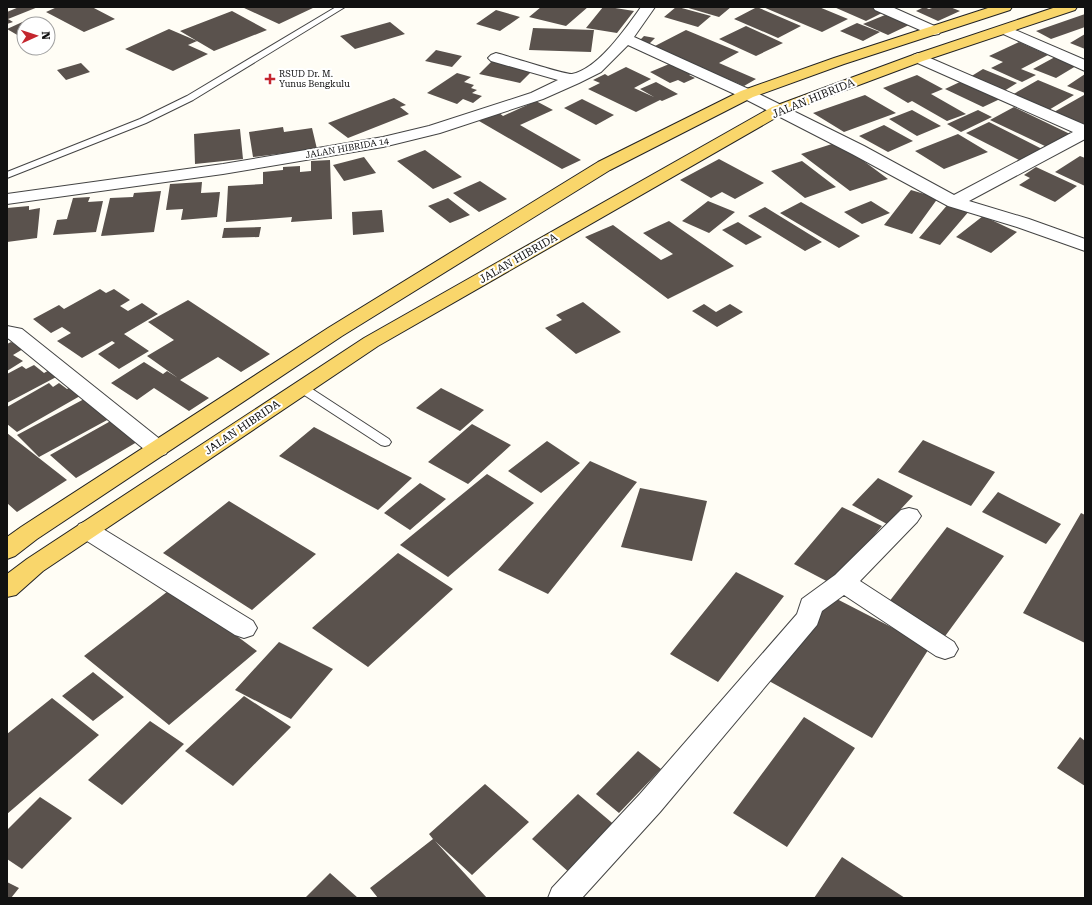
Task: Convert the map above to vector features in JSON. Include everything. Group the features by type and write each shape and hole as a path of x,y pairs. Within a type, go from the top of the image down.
{"main road":[{"path":"7,550 29,533 158,450 335,332 604,166 747,94 839,61 1005,7"},
{"name":"JALAN HIBRIDA","path":"7,588 35,565 371,342 778,110 918,58 1006,30 1070,7"}],"street":[{"name":"JALAN HIBRIDA 14","path":"7,199 223,169 383,142 441,127 536,96 596,69 626,39 648,7"},
{"path":"880,7 934,31"},
{"path":"1006,30 1085,66"},
{"path":"626,39 747,94 858,150 954,202 1023,223 1085,246"},
{"path":"496,58 574,80"},
{"path":"918,58 1085,131"},
{"path":"954,202 1085,131"},
{"path":"7,332 15,333 158,450"},
{"path":"563,898 650,803 808,618 811,606 844,582 909,516"},
{"path":"87,530 244,628"},
{"path":"844,582 945,649"}],"lane":[{"path":"7,175 143,121 190,98 341,7"},
{"path":"302,388 385,442"}],"building":[{"path":"19,7 38,7 8,19 13,22 7,24 7,12"},
{"path":"57,7 92,7 115,19 84,32 46,12"},
{"path":"242,7 315,7 279,24"},
{"path":"541,7 588,7 566,26 529,17"},
{"path":"603,7 634,11 617,33 586,28"},
{"path":"676,7 711,16 698,27 664,17"},
{"path":"685,7 731,7 719,17"},
{"path":"757,7 801,26 778,38 734,19"},
{"path":"763,7 819,7 848,19 822,32"},
{"path":"834,7 876,7 886,11 866,21"},
{"path":"924,7 929,9 935,7 950,7 960,11 938,21 916,11"},
{"path":"496,10 520,17 500,31 476,24"},
{"path":"232,11 267,30 214,51 180,31"},
{"path":"1085,14 1085,27 1051,39 1036,31"},
{"path":"885,15 909,25 888,35 863,24"},
{"path":"390,22 405,34 355,49 340,36"},
{"path":"857,23 880,32 863,41 840,31"},
{"path":"16,25 16,34 7,29"},
{"path":"746,26 783,43 756,56 719,39"},
{"path":"533,28 594,30 591,52 529,50"},
{"path":"169,29 197,41 188,45 208,54 173,71 125,49"},
{"path":"686,30 739,52 719,63 756,79 744,86 653,47"},
{"path":"1085,34 1085,49 1070,43"},
{"path":"644,36 655,38 649,44 638,42"},
{"path":"1019,42 1048,55 1021,69 1036,75 1022,82 991,68 1003,62 989,56"},
{"path":"436,50 462,56 452,67 425,61"},
{"path":"1055,57 1076,66 1056,78 1033,69"},
{"path":"492,61 533,70 520,83 479,74"},
{"path":"674,62 695,73 689,75 695,78 684,83 678,80 670,83 650,72"},
{"path":"81,63 90,72 66,80 57,70"},
{"path":"626,67 651,79 634,88 654,97 640,89 656,82 678,94 662,101 660,100 636,112 588,89 600,83 593,80 605,74 608,76"},
{"path":"983,69 1017,83 1004,91 970,77"},
{"path":"457,73 471,77 464,82 474,85 471,88 477,90 472,93 482,96 473,103 463,99 457,104 427,93"},
{"path":"1085,74 1085,93 1067,86"},
{"path":"917,75 943,89 931,94 966,114 947,121 912,101 908,103 883,88"},
{"path":"1038,80 1074,95 1047,111 1010,96"},
{"path":"962,81 1000,99 983,107 945,89"},
{"path":"865,95 896,113 844,132 813,113"},
{"path":"1084,95 1085,126 1054,112"},
{"path":"394,98 406,105 400,107 409,114 348,138 328,123"},
{"path":"582,99 614,115 596,125 564,108"},
{"path":"536,101 553,110 520,125 581,160 562,169 479,121 498,112 503,116"},
{"path":"1014,107 1070,134 1047,147 990,120"},
{"path":"912,110 941,126 917,136 889,119"},
{"path":"978,110 992,117 961,132 947,124"},
{"path":"989,122 1046,151 1023,162 966,133"},
{"path":"884,125 913,141 888,152 859,136"},
{"path":"283,127 284,132 312,128 317,149 253,157 249,132"},
{"path":"240,129 243,159 195,164 194,134"},
{"path":"958,134 988,152 944,169 915,151"},
{"path":"838,142 888,179 850,191 801,154"},
{"path":"425,150 462,177 433,189 397,161"},
{"path":"1080,156 1085,158 1085,186 1055,172"},
{"path":"364,157 376,173 344,181 333,165"},
{"path":"719,159 764,183 735,199 722,192 711,198 680,180"},
{"path":"330,160 332,219 291,222 292,217 226,222 228,186 263,184 263,172 283,170 283,167 300,166 300,172 311,171 311,161"},
{"path":"802,161 836,187 805,198 771,171"},
{"path":"1036,167 1077,186 1055,202 1019,185 1030,178 1024,175"},
{"path":"480,181 507,199 479,212 453,193"},
{"path":"202,182 201,193 220,192 217,217 181,220 183,209 166,210 170,184"},
{"path":"911,190 938,198 912,234 884,225"},
{"path":"161,191 154,232 101,236 110,198 133,197 134,193"},
{"path":"90,197 88,202 103,201 96,232 53,235 57,220 67,219 73,198"},
{"path":"448,198 470,215 450,223 428,206"},
{"path":"708,201 735,212 709,233 682,221"},
{"path":"871,201 890,213 862,224 844,212"},
{"path":"801,202 860,236 839,248 780,213"},
{"path":"949,203 970,210 940,245 919,238"},
{"path":"29,206 29,210 40,208 37,238 7,242 7,208"},
{"path":"765,207 822,242 805,251 748,216"},
{"path":"382,210 384,232 353,235 352,212"},
{"path":"983,216 1017,232 991,253 956,237"},
{"path":"669,221 734,266 668,299 585,237 613,225 661,260 673,254 643,233"},
{"path":"738,222 762,237 746,245 722,230"},
{"path":"261,227 259,237 222,238 224,228"},
{"path":"100,289 106,293 114,289 130,300 120,306 128,311 142,303 158,314 124,334 149,351 119,369 98,354 115,343 112,341 82,358 57,341 71,333 62,327 51,333 33,319 59,305 64,309"},
{"path":"188,300 270,354 241,372 218,357 180,380 209,398 189,411 154,388 137,400 111,383 144,362 163,374 167,371 178,378 147,356 174,340 148,322"},
{"path":"583,302 621,332 576,354 545,328 562,320 556,315"},
{"path":"704,304 716,312 730,304 743,312 717,327 692,311"},
{"path":"11,342 23,349 13,355 23,361 7,371 7,344"},
{"path":"34,365 44,373 53,368 60,375 7,403 7,374 22,366 26,369"},
{"path":"49,383 53,387 59,383 67,389 76,384 87,392 17,432 7,424 7,407"},
{"path":"441,388 484,410 460,431 416,408"},
{"path":"86,398 109,419 39,457 17,435"},
{"path":"116,418 142,439 76,478 50,455"},
{"path":"472,424 511,445 468,484 428,462"},
{"path":"314,427 412,478 378,510 279,456"},
{"path":"7,433 67,480 17,512 7,503"},
{"path":"923,440 995,472 971,506 898,472"},
{"path":"547,441 580,463 541,493 508,471"},
{"path":"590,461 637,482 548,594 498,570"},
{"path":"487,474 534,503 448,577 400,545"},
{"path":"878,478 913,496 887,524 852,505"},
{"path":"420,483 446,499 410,530 384,513"},
{"path":"640,488 707,501 692,561 621,547"},
{"path":"998,492 1061,524 1046,544 982,512"},
{"path":"229,501 316,554 252,610 163,553"},
{"path":"842,507 882,526 834,585 794,564"},
{"path":"1081,513 1085,515 1085,643 1023,613"},
{"path":"947,527 1004,556 943,639 885,607"},
{"path":"398,553 453,589 368,667 312,628"},
{"path":"736,572 784,596 718,682 670,654"},
{"path":"172,588 257,651 169,725 84,656"},
{"path":"831,596 930,647 872,738 769,681"},
{"path":"279,642 333,669 291,719 235,690"},
{"path":"93,672 124,697 93,721 62,696"},
{"path":"244,696 291,727 233,786 185,751"},
{"path":"52,698 99,735 7,814 7,734"},
{"path":"804,717 855,748 787,847 733,813"},
{"path":"150,721 184,744 122,805 88,780"},
{"path":"1080,737 1085,741 1085,786 1057,768"},
{"path":"638,751 661,769 619,813 596,794"},
{"path":"485,784 529,822 472,875 435,841 487,898 378,898 370,888 433,839 429,834"},
{"path":"578,794 617,827 571,874 532,839"},
{"path":"40,797 72,818 22,869 7,859 7,830"},
{"path":"842,857 905,898 814,898"},
{"path":"330,873 358,898 305,898"},
{"path":"7,882 19,888 11,898 7,898"}],"place":[{"name":"RSUD Dr. M. Yunus Bengkulu","path":"270,79"}]}
